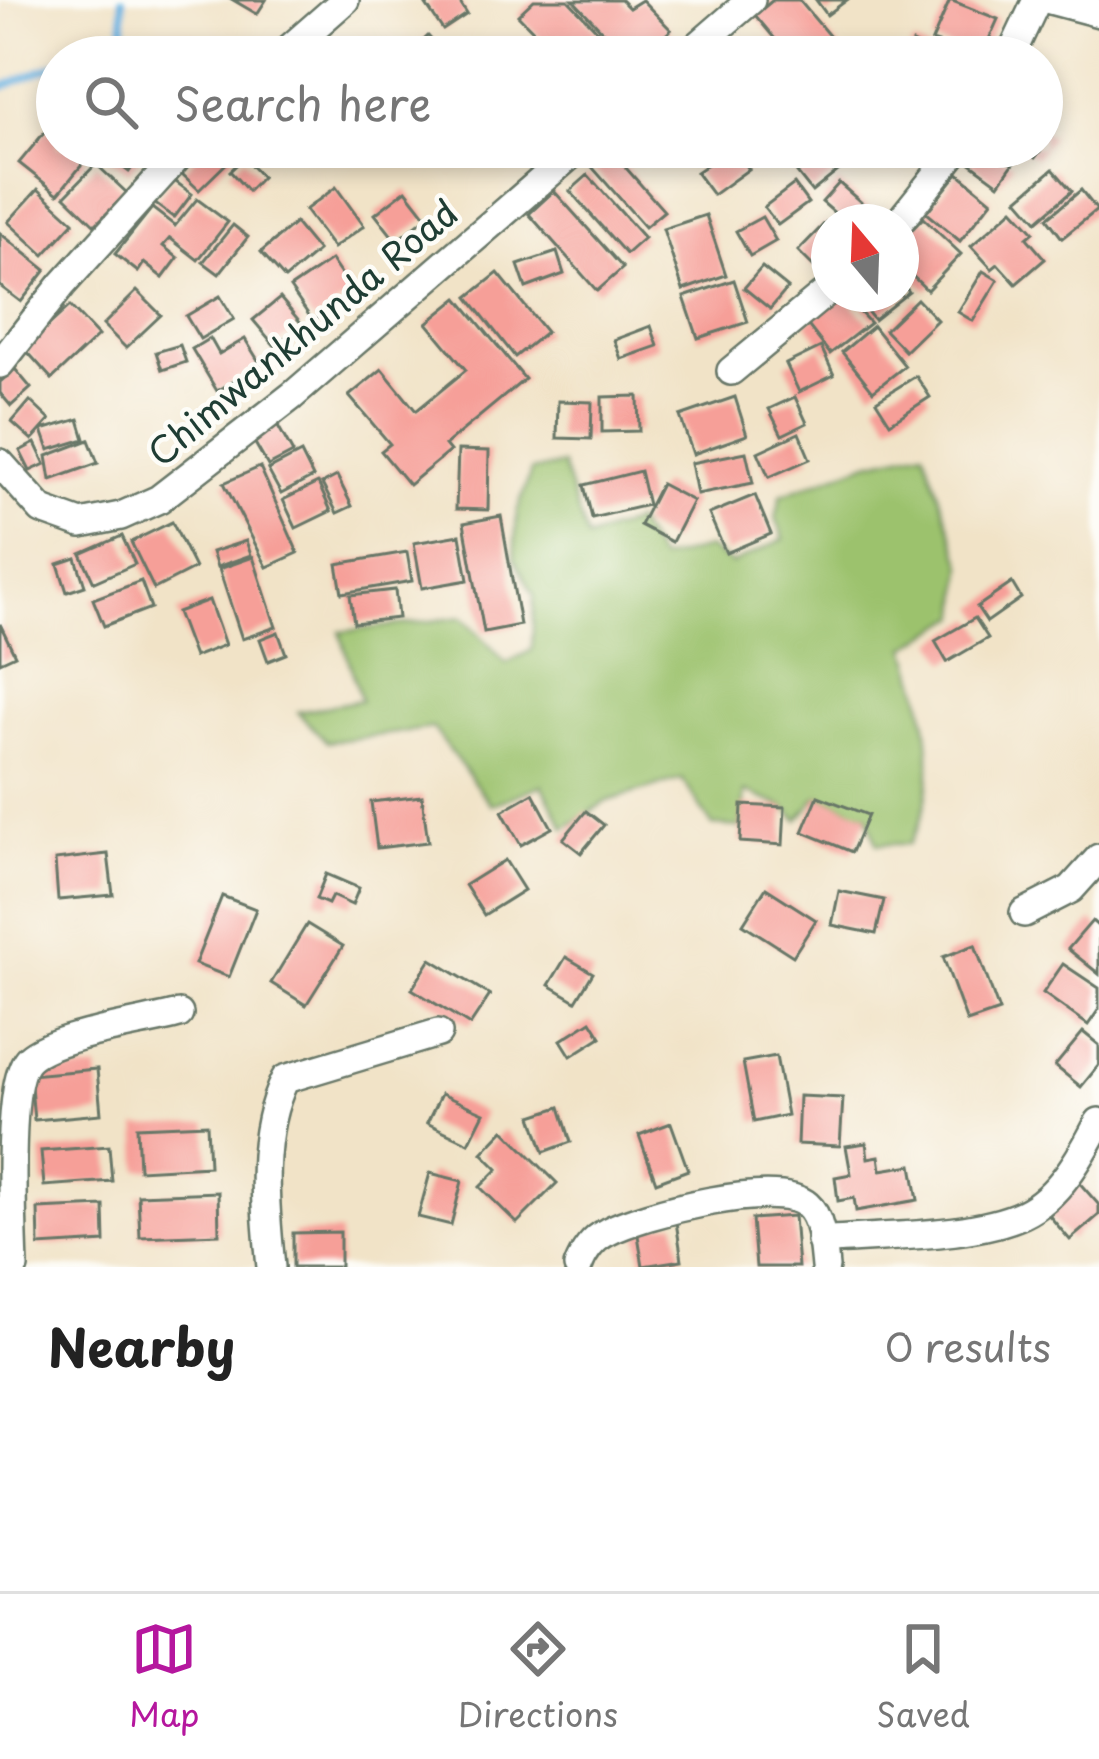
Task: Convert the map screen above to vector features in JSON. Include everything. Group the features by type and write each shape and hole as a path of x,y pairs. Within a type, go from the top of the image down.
{"street":[{"path":"304,36 345,0"},
{"path":"709,36 751,0"},
{"path":"1020,36 1037,0"},
{"path":"1050,0 1099,13"},
{"path":"0,364 62,285 168,168"},
{"name":"Chimwankhunda Road","path":"0,463 42,510 81,524 121,517 159,499 292,396 556,168"},
{"path":"913,204 942,168"},
{"path":"731,371 811,305"},
{"path":"1024,913 1071,889 1099,858"},
{"path":"14,1267 10,1178 19,1078 26,1060 47,1047 179,1014"},
{"path":"271,1267 266,1150 273,1104 285,1079 437,1033"},
{"path":"578,1267 583,1253 603,1234 645,1216 716,1201 789,1196 806,1203 815,1216 823,1254 993,1224 1027,1212 1060,1184 1099,1122"}],"green space":[{"path":"924,450 963,565 959,616 907,647 929,747 926,798 909,844 877,844 867,815 818,796 798,820 785,807 745,791 741,827 712,825 682,779 607,801 565,828 542,785 491,805 433,728 327,742 298,712 361,700 340,632 463,617 506,663 532,650 534,595 514,559 517,512 531,471 562,465 587,539 635,522 659,560 708,548 732,564 784,539 776,518 781,495 869,462"}],"building":[{"path":"233,0 266,0 257,14"},
{"path":"433,0 458,0 467,14 443,30 426,5"},
{"path":"534,0 568,0 602,36 538,36 518,15"},
{"path":"573,0 621,0 629,8 642,0 671,30 664,36 607,36"},
{"path":"773,0 799,0 829,36 772,36 755,15"},
{"path":"816,0 847,0 827,15"},
{"path":"950,0 998,19 990,36 934,36"},
{"path":"36,142 36,168 79,168 58,194 19,163"},
{"path":"92,168 100,168 127,193 95,225 65,196"},
{"path":"186,168 222,168 199,190 181,173"},
{"path":"253,168 262,177 248,191 230,171"},
{"path":"593,168 626,168 664,211 645,227"},
{"path":"702,168 749,169 713,195 696,172"},
{"path":"803,168 842,168 812,192 797,173"},
{"path":"977,168 1010,168 999,184"},
{"path":"1053,169 1072,191 1037,221 1018,199"},
{"path":"958,173 992,201 960,241 926,213"},
{"path":"588,175 644,238 626,254 570,191"},
{"path":"172,179 192,194 174,218 154,203"},
{"path":"839,183 863,204 824,204"},
{"path":"794,184 808,203 778,225 764,207"},
{"path":"336,187 364,226 333,248 305,210"},
{"path":"38,189 74,222 44,255 8,222"},
{"path":"406,190 427,217 396,241 375,214"},
{"path":"1081,190 1097,210 1062,238 1047,218"},
{"path":"554,191 623,268 597,291 529,214"},
{"path":"197,199 228,222 198,260 170,238 163,246 178,258 163,278 144,263 138,272 115,254 152,208 175,226"},
{"path":"1013,209 1034,232 1027,238 1045,259 1016,284 998,264 992,269 971,246"},
{"path":"706,215 726,275 683,290 663,229"},
{"path":"762,217 776,241 750,256 736,231"},
{"path":"923,218 961,254 927,290 919,282 919,222"},
{"path":"295,223 318,251 285,279 261,252"},
{"path":"233,225 248,237 219,274 203,262"},
{"path":"0,233 46,270 21,302 0,286"},
{"path":"811,238 811,264 798,251"},
{"path":"557,252 564,274 526,288 518,265"},
{"path":"331,260 354,294 313,321 290,288"},
{"path":"762,267 788,288 770,309 744,288"},
{"path":"983,271 998,280 973,321 958,312"},
{"path":"498,273 546,332 515,357 468,297"},
{"path":"734,280 748,322 698,338 684,297"},
{"path":"137,291 161,315 126,348 103,325"},
{"path":"220,296 234,319 200,339 186,316"},
{"path":"280,298 302,324 275,346 253,320"},
{"path":"458,298 525,379 445,445 450,451 409,485 381,451 390,444 349,396 382,369 416,411 466,370 427,323"},
{"path":"919,301 937,320 905,351 885,330 904,312 919,312"},
{"path":"70,306 98,336 52,379 24,348"},
{"path":"820,312 860,312 870,323 830,354 806,323"},
{"path":"651,326 658,346 621,359 614,340"},
{"path":"873,326 905,366 873,391 842,352"},
{"path":"210,338 219,354 245,339 261,365 217,391 192,349"},
{"path":"180,345 186,362 162,370 156,352"},
{"path":"821,347 834,375 799,392 786,364"},
{"path":"15,369 31,388 11,406 0,393 0,382"},
{"path":"916,376 930,397 890,423 876,401"},
{"path":"638,396 639,431 602,432 602,397"},
{"path":"735,397 747,435 693,454 680,416"},
{"path":"795,397 807,423 782,435 769,409"},
{"path":"30,401 50,420 32,440 12,422"},
{"path":"558,401 592,402 591,439 557,438"},
{"path":"79,419 85,439 49,450 42,430"},
{"path":"277,424 293,453 268,466 252,438"},
{"path":"799,433 810,459 769,477 758,452"},
{"path":"89,440 98,463 51,480 47,456"},
{"path":"35,443 45,464 30,471 20,451"},
{"path":"458,450 489,451 488,510 456,509"},
{"path":"746,452 753,483 697,494 691,463"},
{"path":"301,453 313,477 281,494 268,470"},
{"path":"260,467 298,553 267,567 224,483"},
{"path":"640,471 648,505 592,518 584,485"},
{"path":"337,476 352,506 337,513 322,484"},
{"path":"318,483 331,511 296,528 283,500"},
{"path":"661,484 693,501 672,542 640,525"},
{"path":"755,495 771,534 726,553 709,514"},
{"path":"501,516 520,625 484,632 464,523"},
{"path":"172,522 195,568 154,589 131,542"},
{"path":"460,535 468,580 422,588 414,543"},
{"path":"122,536 135,564 94,582 81,554"},
{"path":"246,541 251,555 217,567 212,552"},
{"path":"407,552 412,581 342,593 337,564"},
{"path":"253,557 276,627 242,639 219,569"},
{"path":"76,558 85,586 67,592 58,564"},
{"path":"141,581 151,608 104,626 93,599"},
{"path":"1012,583 1021,598 987,622 977,607"},
{"path":"395,590 398,618 354,623 350,595"},
{"path":"209,600 225,645 194,657 177,612"},
{"path":"975,618 988,638 947,662 935,641"},
{"path":"0,624 15,655 0,662"},
{"path":"278,632 286,654 268,661 260,639"},
{"path":"533,793 552,828 521,845 502,811"},
{"path":"422,796 428,842 377,848 371,802"},
{"path":"818,796 868,815 852,852 803,832"},
{"path":"742,805 785,807 783,845 740,842"},
{"path":"586,811 604,825 581,853 563,839"},
{"path":"108,854 113,895 58,900 55,860"},
{"path":"505,860 524,890 484,915 465,885"},
{"path":"326,874 359,888 352,905 332,896 328,904 316,899"},
{"path":"766,888 816,920 793,956 743,924"},
{"path":"839,891 884,900 876,934 832,925"},
{"path":"222,896 256,909 229,977 195,964"},
{"path":"1092,921 1099,927 1099,974 1068,949"},
{"path":"307,924 343,946 306,1005 271,983"},
{"path":"975,945 999,1011 967,1022 943,957"},
{"path":"566,957 593,973 576,1001 549,985"},
{"path":"431,959 490,995 470,1025 412,989"},
{"path":"1063,964 1099,988 1099,1009 1088,1025 1043,993"},
{"path":"591,1021 601,1037 571,1056 561,1040"},
{"path":"1083,1032 1099,1045 1099,1065 1081,1087 1055,1066"},
{"path":"776,1056 787,1115 754,1122 743,1062"},
{"path":"97,1069 101,1114 34,1120 30,1075"},
{"path":"441,1094 484,1113 469,1143 427,1123"},
{"path":"799,1096 843,1098 840,1146 797,1144"},
{"path":"560,1107 571,1142 544,1152 532,1116"},
{"path":"671,1123 688,1170 656,1182 639,1135"},
{"path":"207,1124 209,1166 139,1170 137,1127"},
{"path":"504,1130 557,1183 517,1223 480,1187 498,1169 482,1153"},
{"path":"866,1143 868,1158 879,1156 881,1170 912,1165 918,1200 856,1211 854,1198 838,1201 835,1177 851,1174 846,1146"},
{"path":"109,1146 112,1181 44,1186 41,1151"},
{"path":"430,1173 462,1181 451,1225 418,1217"},
{"path":"1076,1179 1099,1205 1099,1215 1070,1240 1047,1213"},
{"path":"218,1192 219,1234 140,1237 138,1195"},
{"path":"104,1206 105,1242 39,1246 38,1209"},
{"path":"794,1216 798,1267 756,1267 752,1219"},
{"path":"676,1222 682,1260 643,1266 637,1229"},
{"path":"340,1232 340,1267 293,1267 293,1233"}],"waterway":[{"path":"122,0 124,36"},
{"path":"0,88 36,73"}]}
